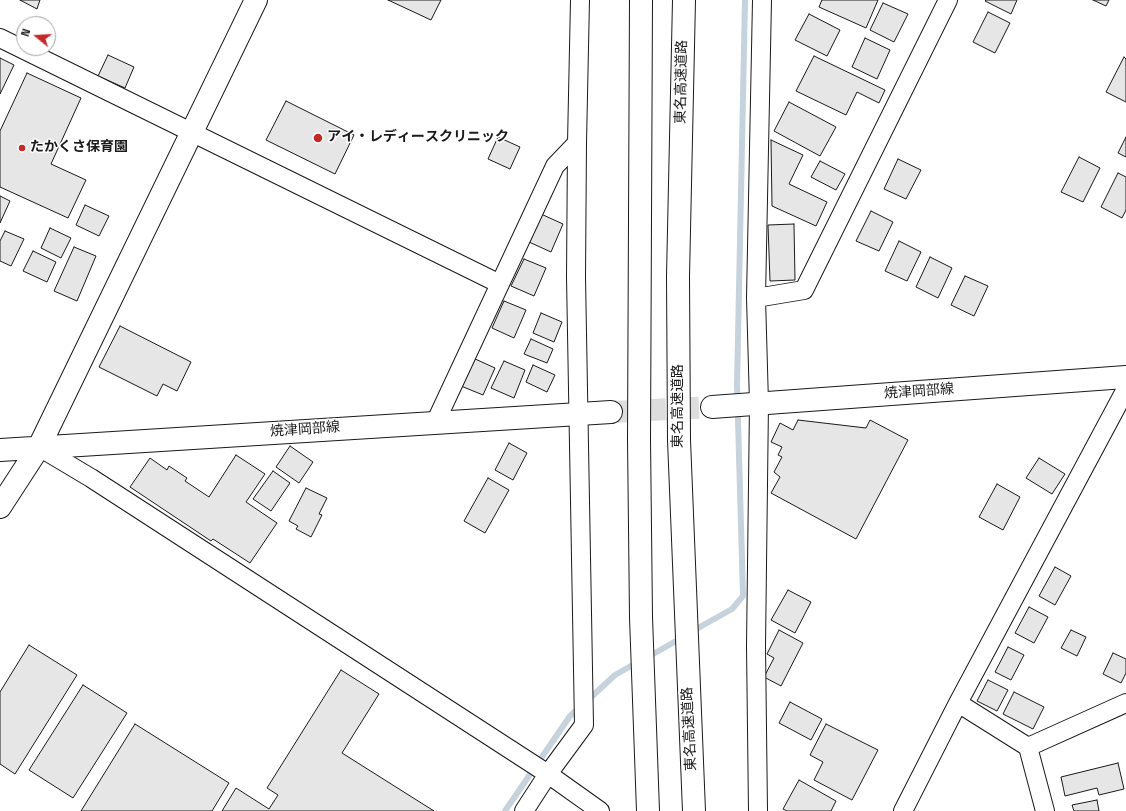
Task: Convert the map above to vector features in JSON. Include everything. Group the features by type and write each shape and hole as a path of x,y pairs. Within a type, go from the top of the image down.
{"main road":[{"path":"0,507 39,447 191,131 256,0"},
{"path":"641,0 639,439 641,617 648,811"},
{"name":"東名高速道路","path":"684,0 678,276 678,440 694,811"},
{"name":"焼津岡部線","path":"712,407 1126,377"},
{"name":"焼津岡部線","path":"0,450 579,412 611,412"}],"street":[{"path":"524,811 548,774 584,726 582,694 576,277 580,0"},
{"path":"758,811 756,646 760,403 756,298 762,0"},
{"path":"756,298 804,290 948,0"},
{"path":"0,38 500,284"},
{"path":"436,421 555,166 577,143"},
{"path":"903,811 958,703 1126,389"},
{"path":"39,447 104,487 548,774 591,808"},
{"path":"958,703 1028,747 1045,811"},
{"path":"1028,747 1126,703"}],"building":[{"path":"20,0 40,0 37,9"},
{"path":"388,0 441,0 431,20"},
{"path":"822,0 878,0 866,28 819,7"},
{"path":"1017,0 1011,14 985,1"},
{"path":"1093,0 1109,0 1106,6"},
{"path":"883,3 908,14 894,42 870,30"},
{"path":"988,12 1010,23 995,53 973,42"},
{"path":"809,14 840,30 827,56 795,40"},
{"path":"865,38 890,50 877,79 852,67"},
{"path":"108,55 134,67 125,88 98,76"},
{"path":"814,56 885,90 879,103 857,92 846,115 796,91"},
{"path":"1124,57 1126,59 1126,102 1106,92"},
{"path":"0,58 14,65 0,94"},
{"path":"27,73 81,98 51,164 86,180 68,218 0,187 0,131"},
{"path":"286,101 354,135 335,174 266,140"},
{"path":"789,102 836,127 820,156 774,131"},
{"path":"498,137 520,147 510,169 488,159"},
{"path":"1126,137 1126,157 1118,153"},
{"path":"771,140 803,155 789,184 827,202 816,226 772,206"},
{"path":"1079,157 1100,168 1083,202 1061,192"},
{"path":"898,159 921,170 906,199 884,189"},
{"path":"820,161 845,174 836,190 811,177"},
{"path":"1118,173 1126,177 1126,210 1122,218 1101,207"},
{"path":"0,196 10,201 0,223"},
{"path":"85,205 109,216 99,236 76,225"},
{"path":"871,211 893,222 879,251 856,241"},
{"path":"541,214 563,224 551,252 529,242"},
{"path":"794,224 795,280 770,281 768,225"},
{"path":"50,228 71,238 61,258 41,248"},
{"path":"5,231 24,239 11,266 0,261 0,241"},
{"path":"899,241 921,252 907,281 885,271"},
{"path":"74,247 96,256 77,301 54,291"},
{"path":"33,251 56,262 47,282 23,271"},
{"path":"930,257 952,268 938,298 916,287"},
{"path":"524,259 546,268 534,296 511,286"},
{"path":"965,276 988,286 974,316 951,305"},
{"path":"504,301 526,310 514,338 492,328"},
{"path":"541,313 562,322 554,342 533,333"},
{"path":"120,326 191,362 177,391 163,384 157,396 99,367"},
{"path":"531,339 553,349 547,363 524,354"},
{"path":"473,358 495,368 483,395 461,386"},
{"path":"504,361 525,370 514,398 491,388"},
{"path":"533,365 555,375 547,392 526,382"},
{"path":"798,420 866,428 870,420 908,440 856,539 771,493 780,477 774,472 782,457 778,455 782,447 771,442 780,423 793,430"},
{"path":"509,443 527,453 513,480 495,470"},
{"path":"290,446 313,462 299,483 276,467"},
{"path":"236,455 265,474 246,502 277,523 250,563 213,539 211,541 130,487 150,458 167,470 169,466 187,478 185,481 209,497"},
{"path":"1039,458 1065,474 1052,494 1026,478"},
{"path":"273,471 290,483 271,511 253,499"},
{"path":"488,478 509,490 485,533 464,521"},
{"path":"997,484 1020,497 1003,530 979,517"},
{"path":"306,488 327,498 319,514 322,515 311,537 296,529 298,526 289,521"},
{"path":"1055,567 1071,576 1055,605 1039,596"},
{"path":"788,590 811,602 795,633 771,620"},
{"path":"1029,607 1048,617 1034,643 1015,633"},
{"path":"779,630 803,643 781,686 764,677 774,658 767,654"},
{"path":"1071,630 1086,637 1077,656 1061,648"},
{"path":"29,645 77,675 15,774 0,764 0,692"},
{"path":"1008,647 1024,655 1011,680 995,672"},
{"path":"1113,653 1126,659 1126,673 1121,683 1103,674"},
{"path":"341,670 379,694 342,753 434,811 222,811 236,788 269,809 278,795 267,788"},
{"path":"988,680 1008,690 997,711 977,701"},
{"path":"83,685 127,713 73,798 29,770"},
{"path":"1014,692 1044,707 1033,729 1003,714"},
{"path":"790,702 822,719 811,740 779,723"},
{"path":"135,724 229,783 212,811 81,811"},
{"path":"826,724 878,750 852,800 814,780 823,762 810,755"},
{"path":"1118,763 1124,789 1099,795 1097,788 1065,796 1061,777"},
{"path":"799,780 836,801 831,811 787,811 783,809"},
{"path":"1097,800 1099,811 1074,811 1072,805"}],"waterway":[{"path":"691,632 732,609 743,596 737,385 745,0"},
{"path":"648,657 683,637"},
{"path":"587,701 615,675 638,662"},
{"path":"505,811 570,716 580,707"}],"tunnel":[{"path":"611,412 712,407"}],"place":[{"name":"アイ・レディースクリニック","path":"318,138"},
{"name":"たかくさ保育園","path":"22,148"}]}
